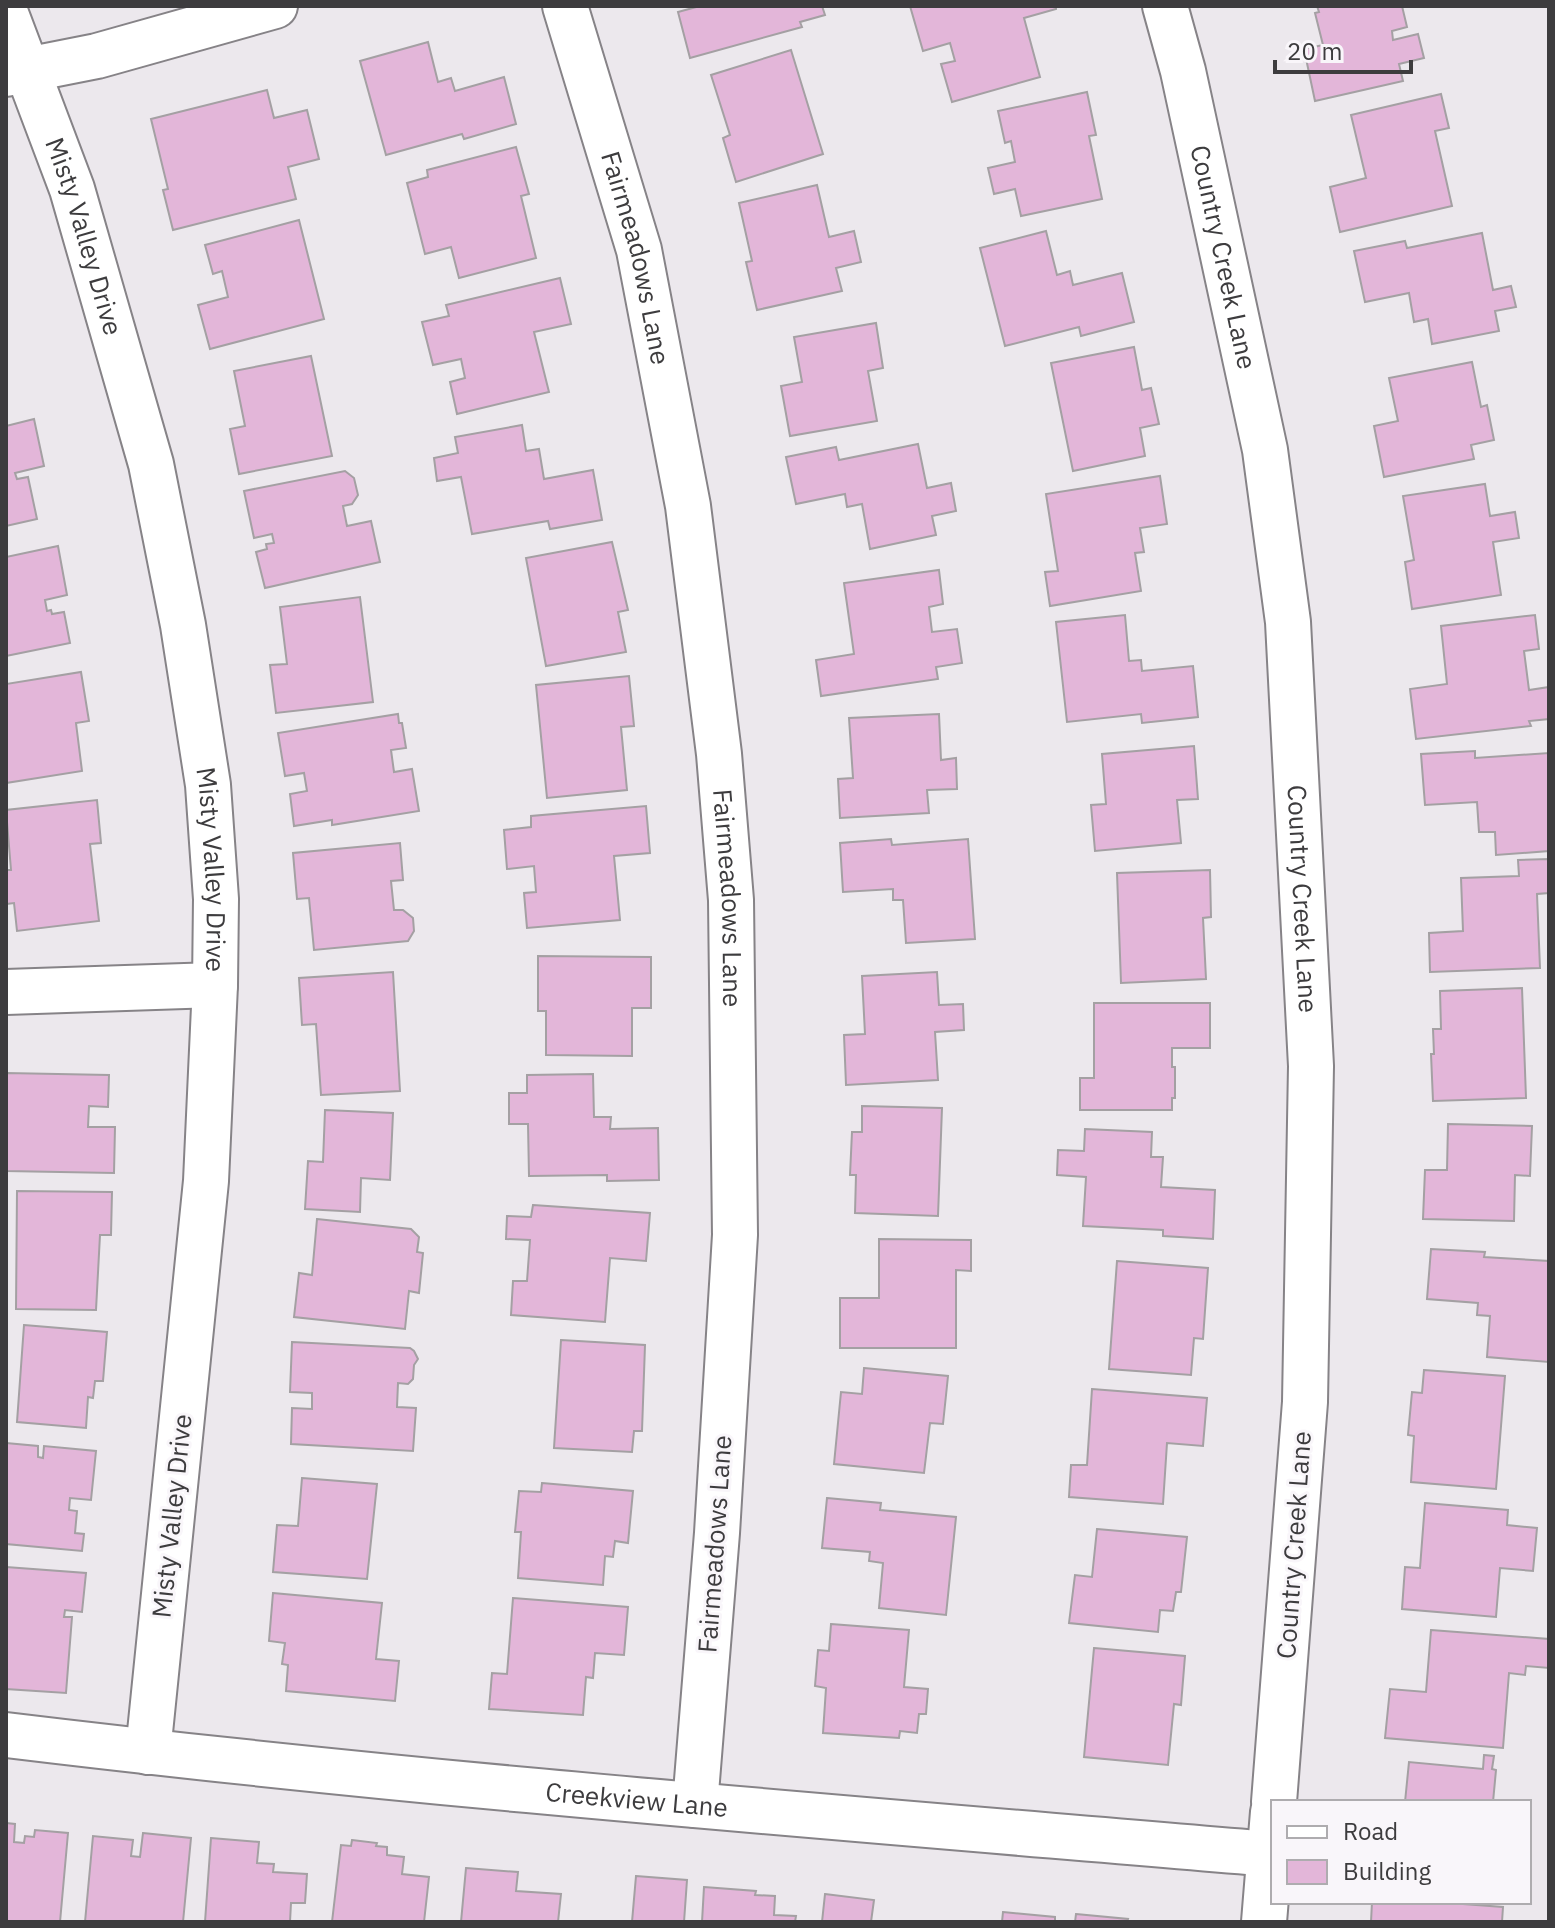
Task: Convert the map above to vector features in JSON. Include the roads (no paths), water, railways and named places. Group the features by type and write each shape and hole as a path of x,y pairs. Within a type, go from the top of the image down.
{"street":[{"path":"16,72 97,56 275,6"},
{"name":"Fairmeadows Lane","path":"565,6 639,250 685,491 719,754 731,900 735,1235 717,1533 695,1805"},
{"name":"Country Creek Lane","path":"1165,6 1183,71 1265,450 1288,622 1311,1066 1305,1402 1274,1800"},
{"name":"Misty Valley Drive","path":"6,14 16,72 72,189 151,464 183,625 208,785 216,899 206,1181 148,1752"},
{"path":"6,992 215,985"},
{"name":"Creekview Lane","path":"6,1735 148,1752 695,1805 1271,1833"},
{"path":"1264,1922 1271,1833"}]}
